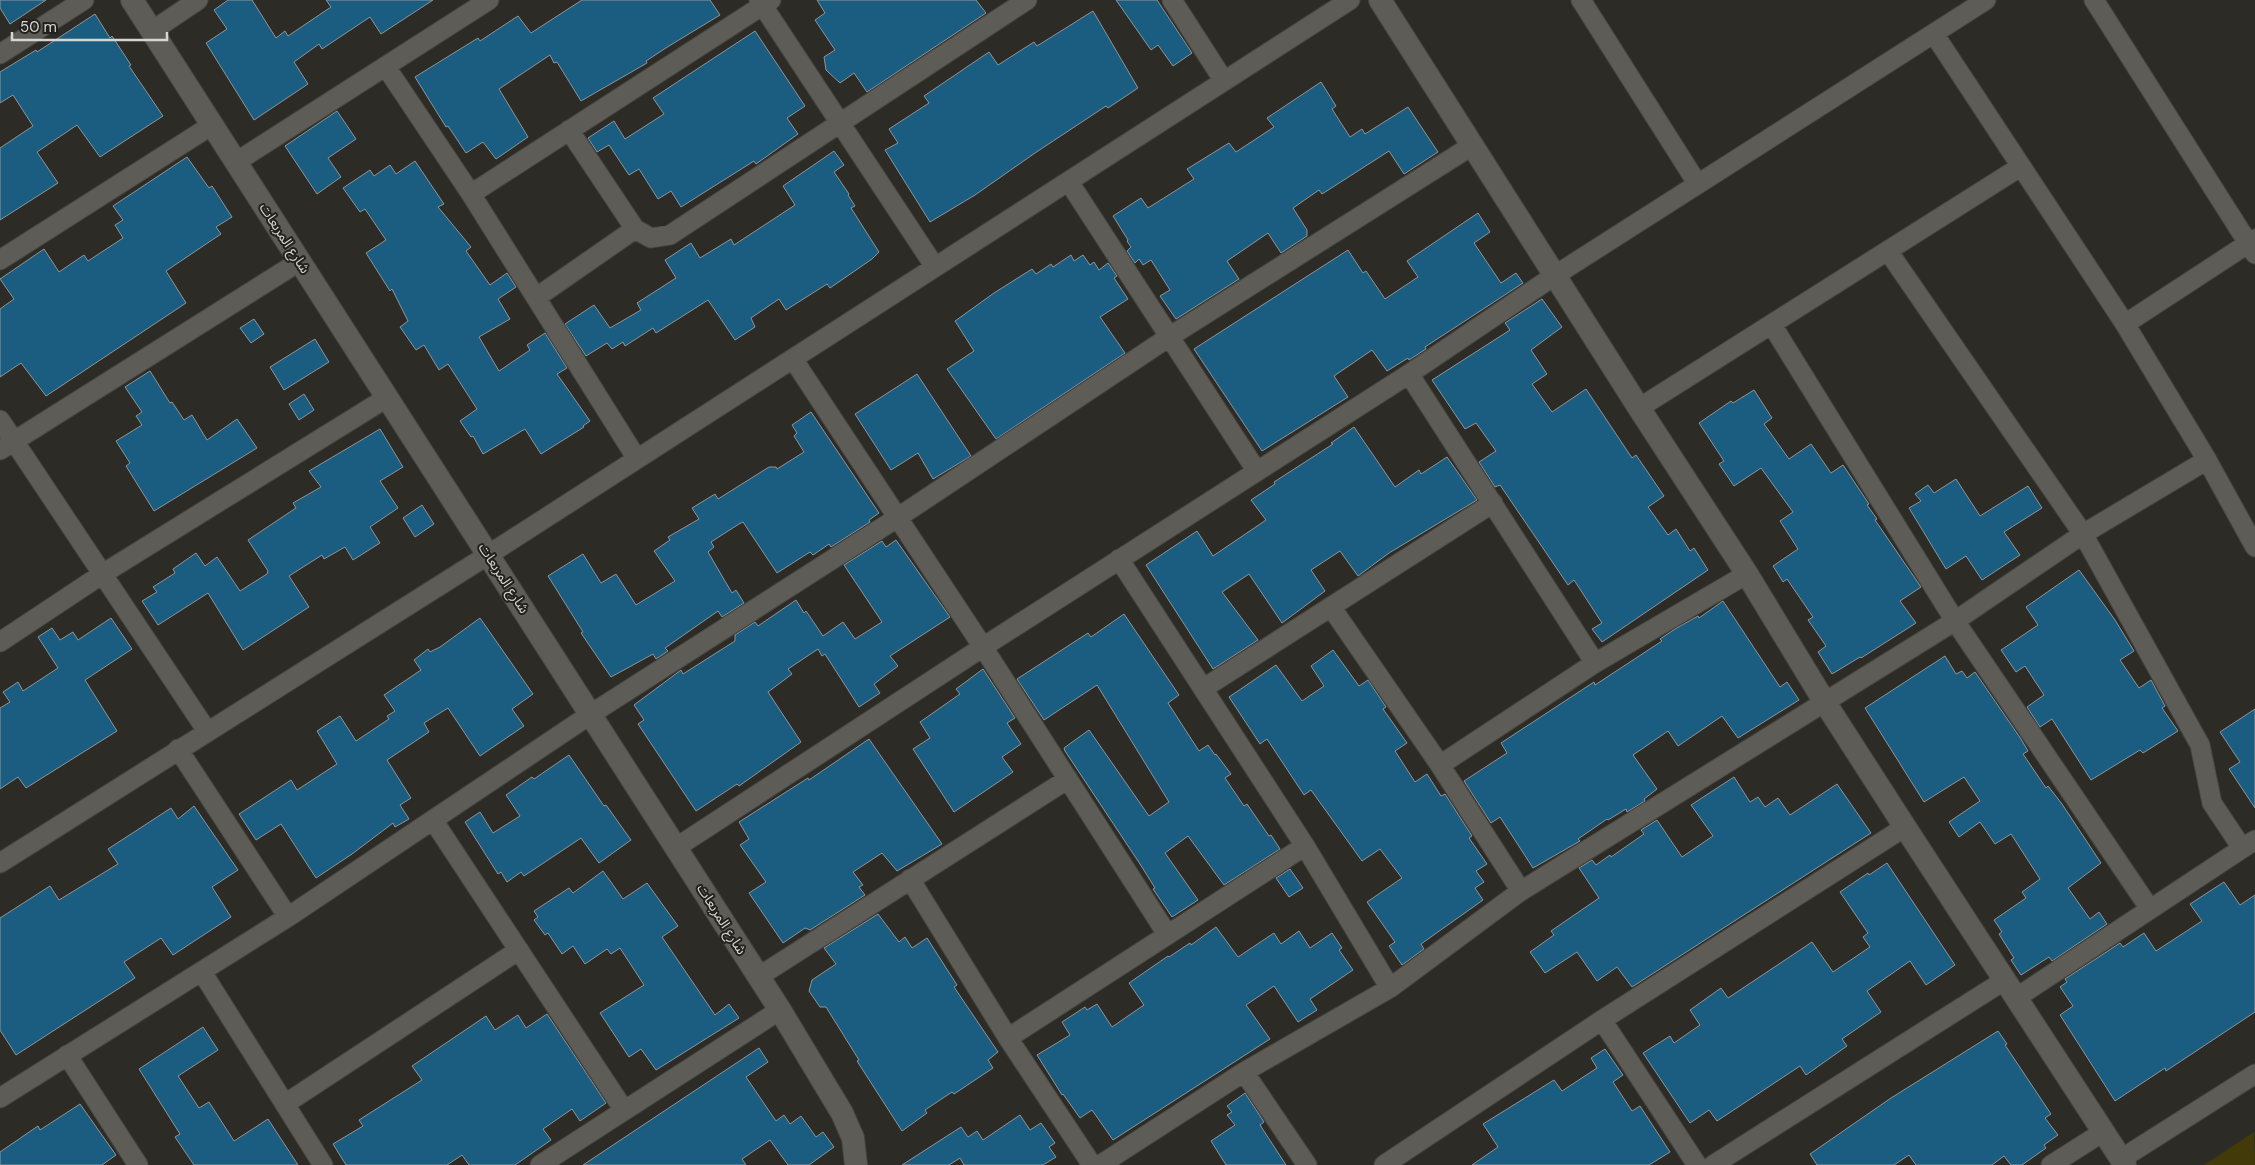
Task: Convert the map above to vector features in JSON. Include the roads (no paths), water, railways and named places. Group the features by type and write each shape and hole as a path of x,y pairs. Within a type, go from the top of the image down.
{"street":[{"path":"0,54 84,0"},
{"name":"شارع المربعات","path":"132,0 780,1010 842,1112 853,1138 856,1165"},
{"path":"152,31 198,0"},
{"path":"236,162 489,0"},
{"path":"569,130 635,229 651,238 670,235 1027,0"},
{"path":"1172,0 1224,81"},
{"path":"0,862 488,555 1350,0"},
{"path":"1380,0 1554,276 1747,574 1824,701 2123,1162 2255,1074"},
{"path":"1581,0 1698,184"},
{"path":"677,847 1256,470 1409,374 1554,276 1986,0"},
{"path":"2094,0 2253,245 2124,324"},
{"path":"471,194 764,2 841,121 887,197 935,267"},
{"path":"1934,34 2124,324 2207,460 2255,547"},
{"path":"386,67 471,194 637,459"},
{"path":"0,260 212,126"},
{"path":"0,1098 288,917 591,714 897,518 1169,337 1473,145"},
{"path":"1639,408 2020,167"},
{"path":"1069,182 1256,470"},
{"path":"536,297 635,229"},
{"path":"1713,1165 2150,909 2248,844 2212,803 2200,744 2083,534 1888,251"},
{"path":"7,446 300,261"},
{"path":"1772,325 1955,621 2150,909"},
{"path":"793,359 983,647 1167,934"},
{"path":"1409,374 1595,663"},
{"path":"0,642 104,573 388,397"},
{"path":"0,420 7,446 104,573 207,731"},
{"path":"1100,1165 1244,1072 1390,988 1521,891 1955,621 2083,534 2207,460"},
{"path":"1204,688 1493,503"},
{"path":"1119,559 1305,846 1390,988"},
{"path":"1440,765 1595,663 1747,574"},
{"path":"1331,607 1440,765 1521,891"},
{"path":"178,749 288,917"},
{"path":"758,977 1068,779"},
{"path":"433,820 624,1110"},
{"path":"1384,1165 1602,1020 1905,827"},
{"path":"1008,1038 1305,846"},
{"path":"910,879 1008,1038 1092,1165"},
{"path":"285,1104 519,950"},
{"path":"202,972 323,1165"},
{"path":"540,1165 780,1010"},
{"path":"1602,1020 1697,1165"},
{"path":"67,1056 138,1165"},
{"path":"1244,1072 1307,1165"},
{"path":"2051,1165 2103,1132"}]}
